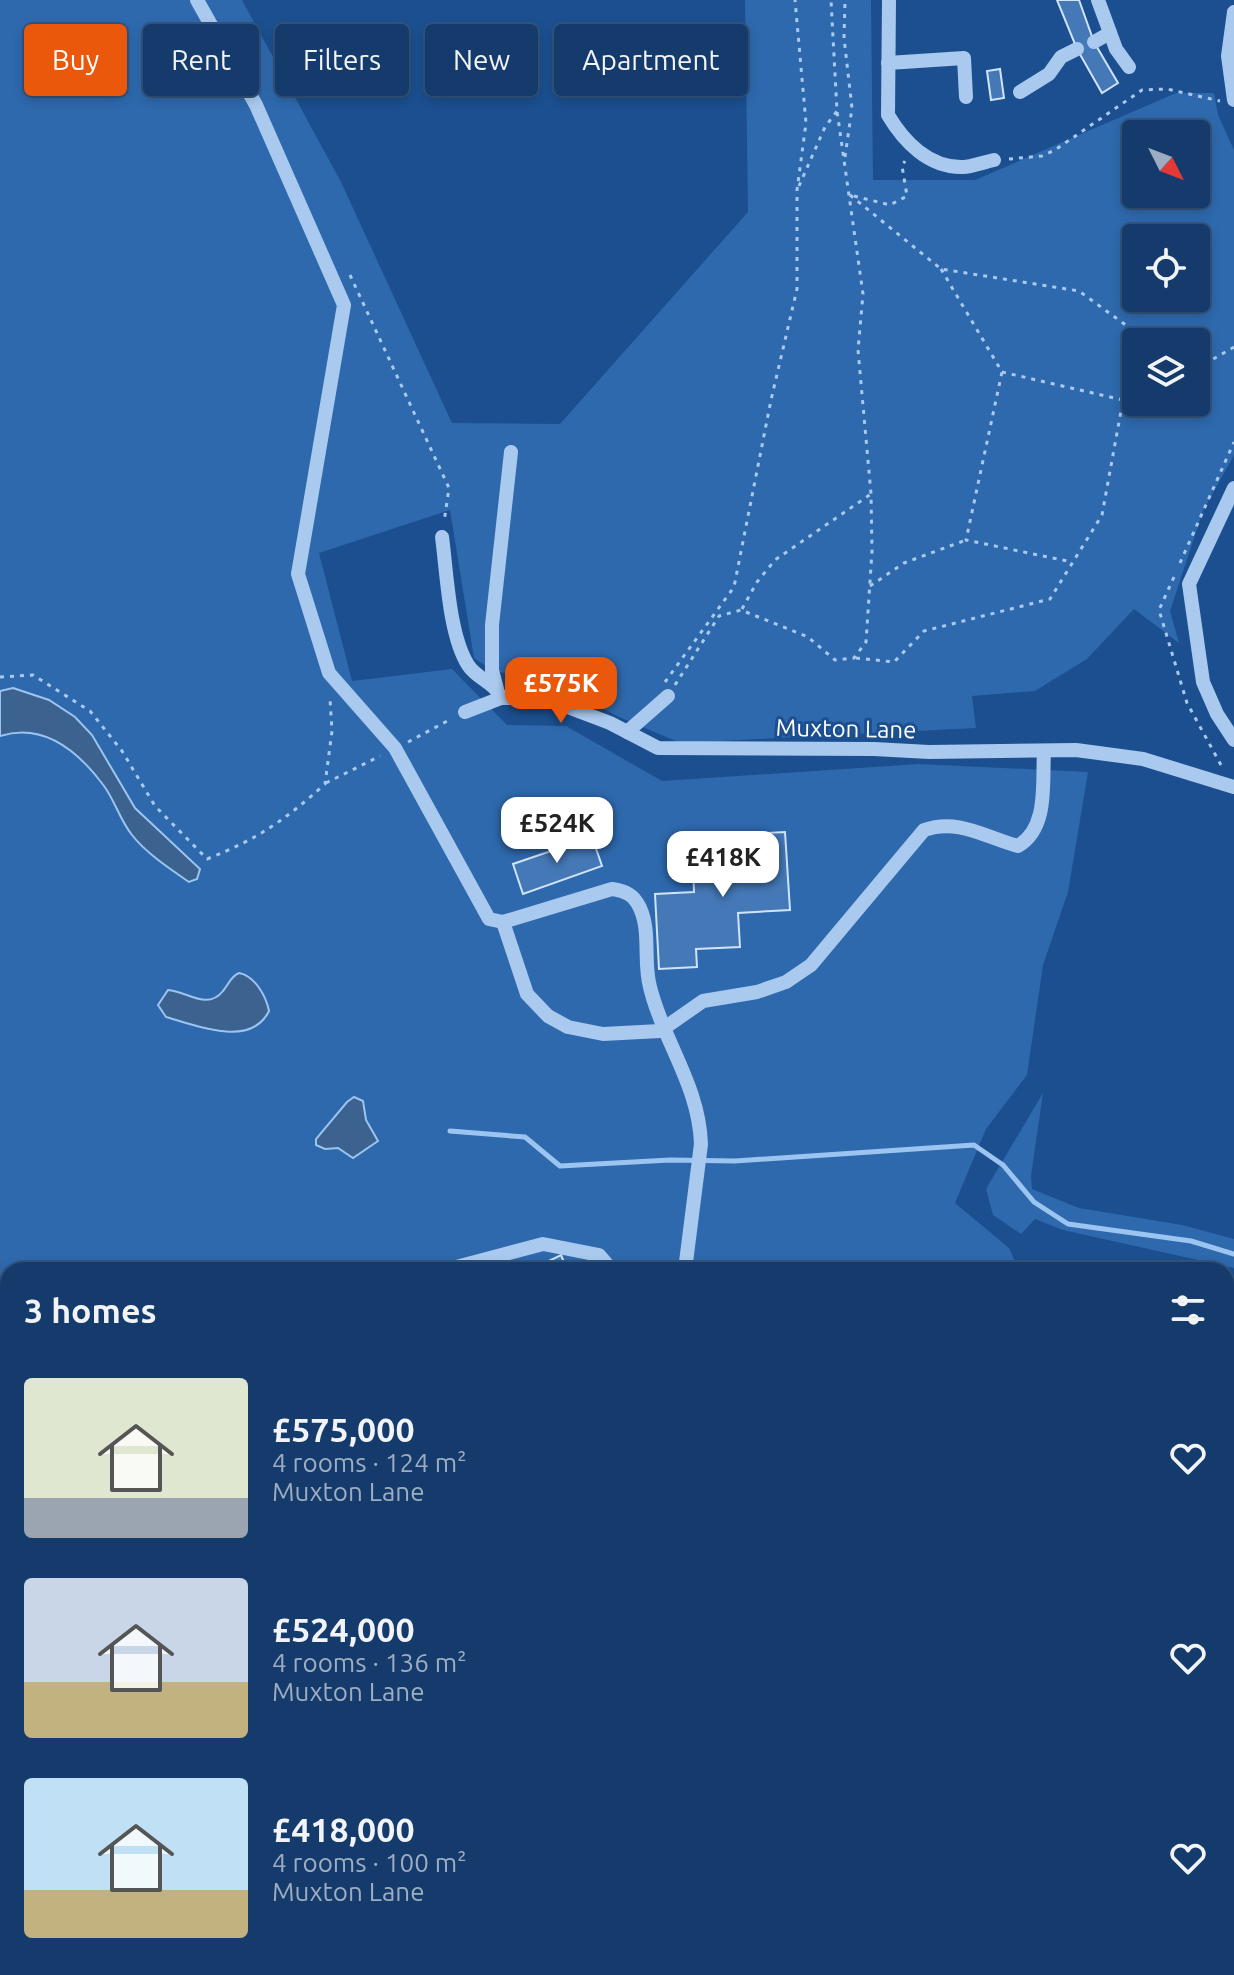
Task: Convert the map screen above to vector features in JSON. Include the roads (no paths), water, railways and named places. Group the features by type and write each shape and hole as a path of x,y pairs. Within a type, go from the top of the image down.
{"street":[{"path":"197,0 256,105 344,305 298,574 329,673 395,748 489,919 503,922 612,889 633,896 641,910 649,985 700,1125 701,1144 686,1262"},
{"path":"889,0 888,115 913,147 927,159 963,167 994,160"},
{"path":"1098,0 1110,33 1129,67"},
{"path":"1228,101 1228,56 1234,12"},
{"path":"1094,42 1110,33"},
{"path":"1020,92 1049,74 1061,57 1077,49"},
{"path":"888,63 964,58 966,97"},
{"path":"499,694 492,670 492,625 511,452"},
{"path":"1234,488 1189,584 1203,682 1217,714 1234,740"},
{"path":"442,537 462,654 477,678 499,694"},
{"path":"627,732 664,692"},
{"name":"Muxton Lane","path":"465,712 499,694 544,698 658,748 1076,750 1143,759 1233,787"},
{"path":"503,922 527,994 548,1016 568,1027 603,1034 667,1028 703,1001 772,987 786,982 811,965 924,830 938,825 958,825 1018,846 1024,842 1044,805 1044,752"},
{"path":"469,1262 543,1244 599,1255 605,1262"}],"waterway":[{"path":"450,1131 525,1137 560,1166 670,1160 735,1161 974,1145 1003,1165 1034,1202 1068,1224 1191,1241 1234,1254"}]}
